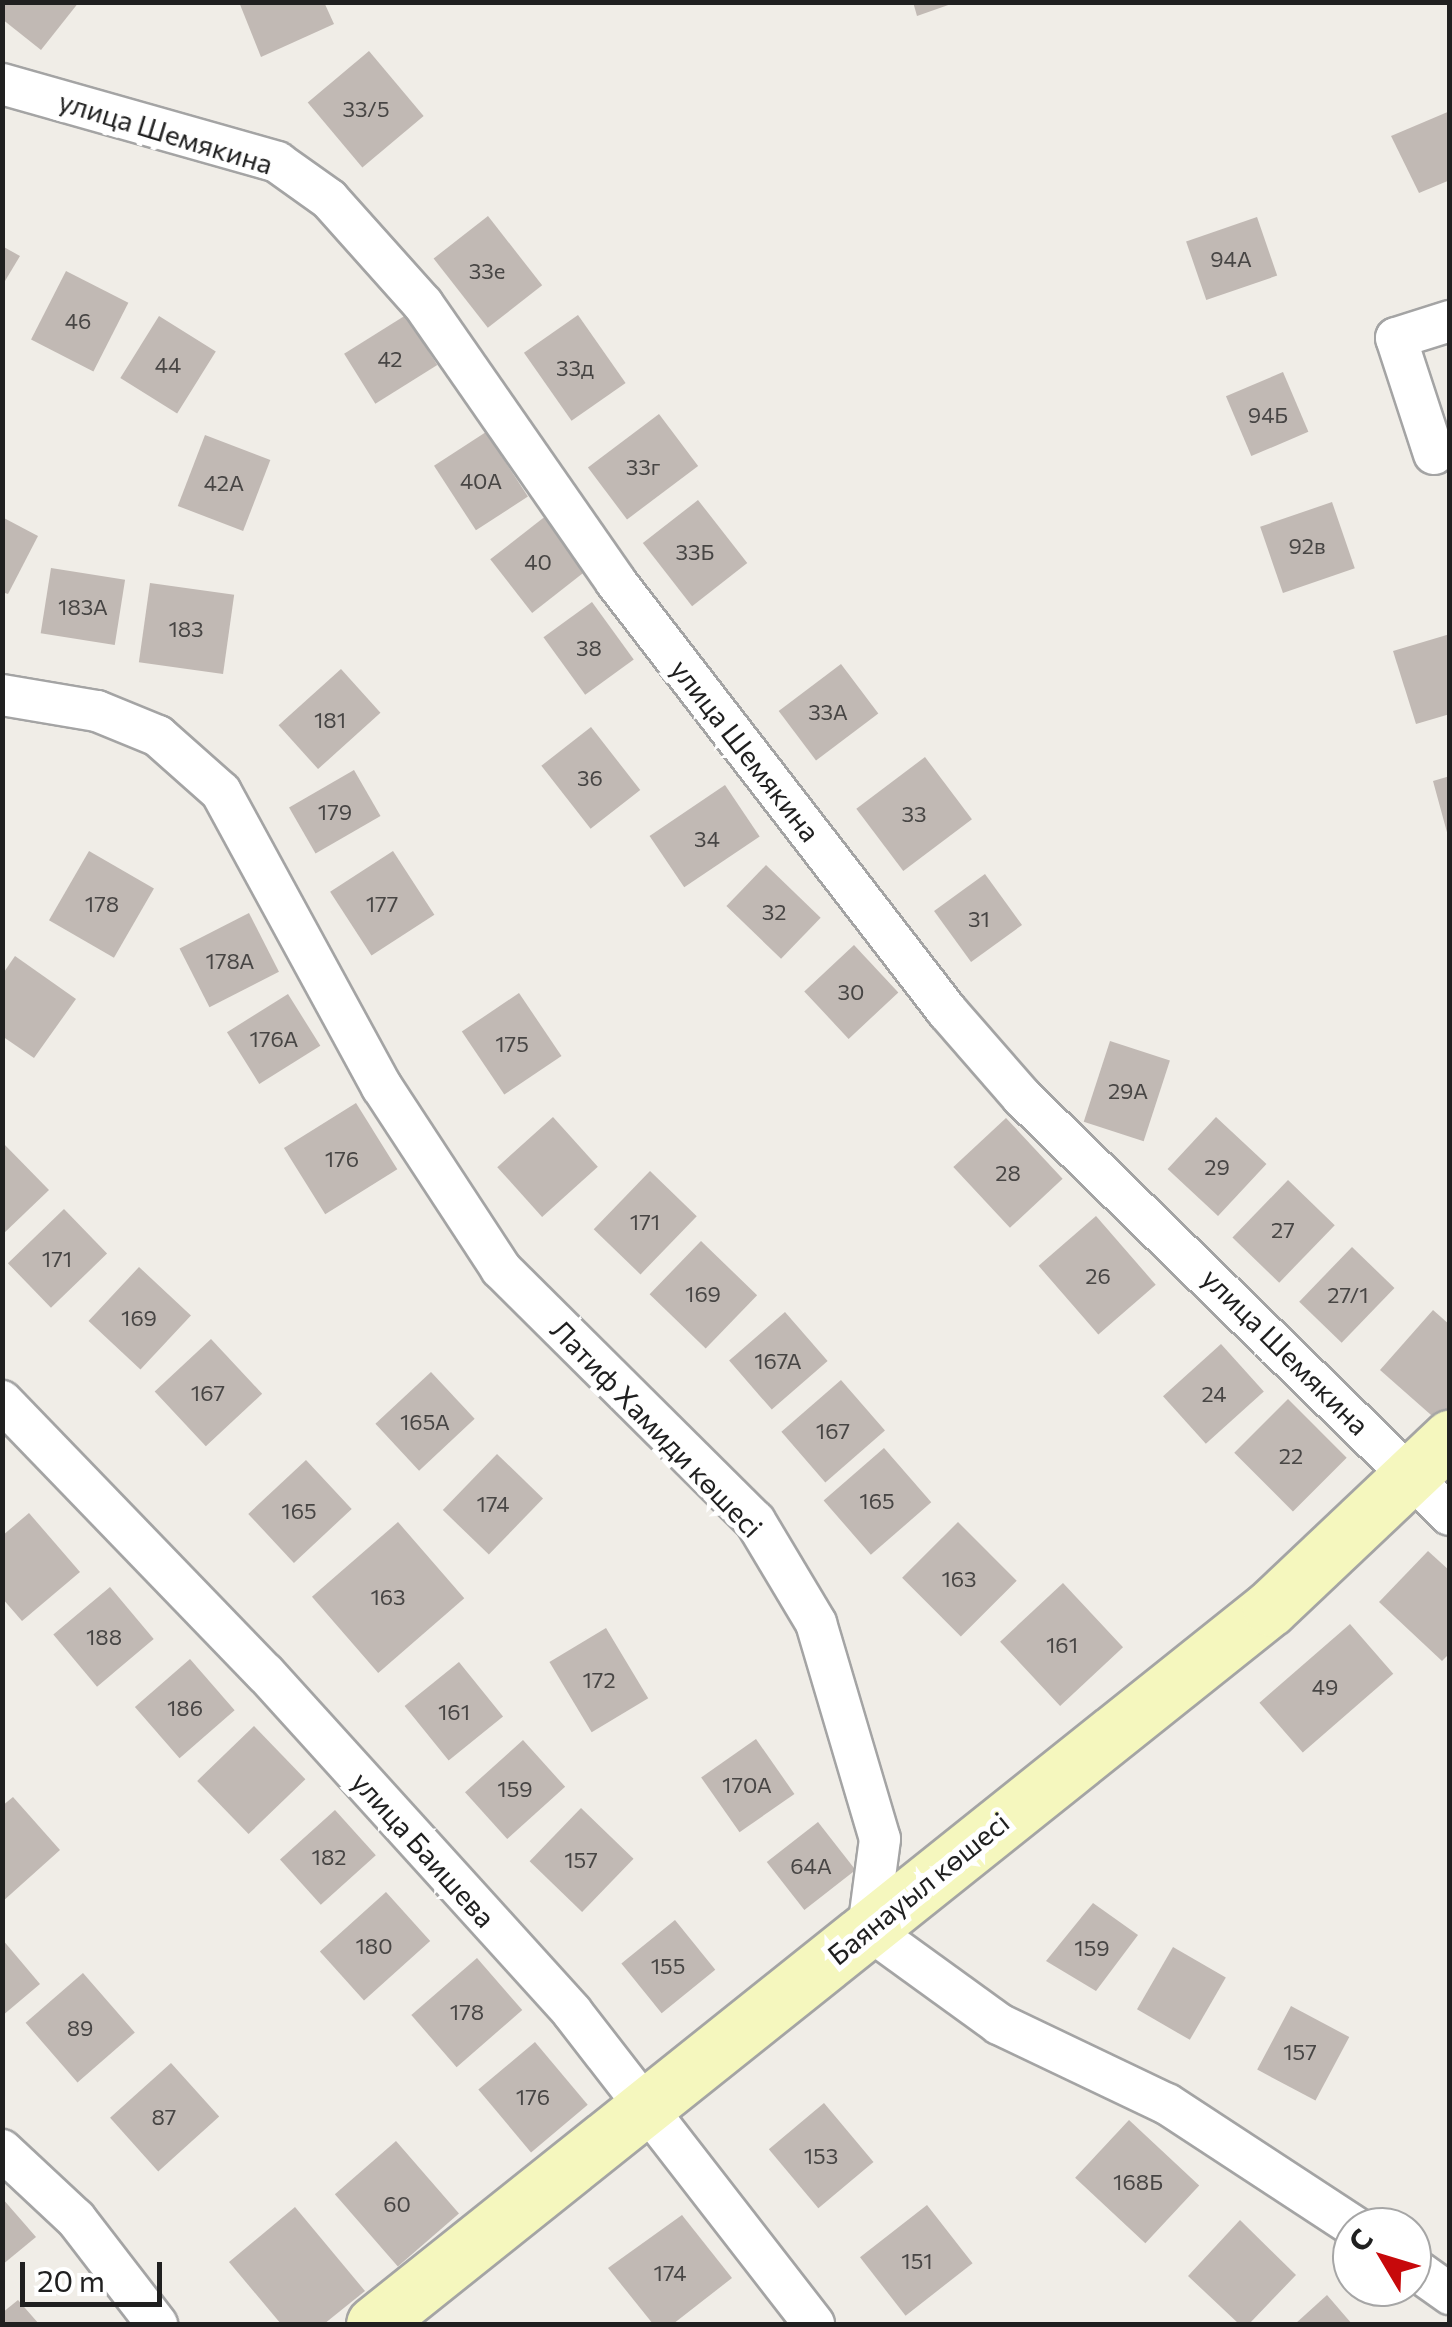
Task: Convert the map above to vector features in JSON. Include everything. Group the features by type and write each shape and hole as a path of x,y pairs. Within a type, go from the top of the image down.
{"street":[{"name":"улица Шемякина","path":"2,84 277,162 329,199 423,304 616,582 947,1011 1022,1097 1450,1515"},
{"path":"1434,454 1396,338 1450,321"},
{"name":"Латиф Хамиди көшесі","path":"2,695 97,711 158,736 221,792 382,1087 501,1269 755,1521 816,1623 880,1839 868,1928"},
{"name":"улица Баишева","path":"2,1401 265,1673 647,2105 814,2324"},
{"name":"Баянауыл көшесі","path":"374,2324 1270,1608 1450,1438"},
{"path":"868,1928 998,2024 1167,2104 1332,2212"},
{"path":"2,2150 76,2219 157,2324"}],"building":[{"path":"2,2 79,2 41,50 2,19"},
{"path":"239,2 324,2 334,24 261,57"},
{"path":"913,2 954,2 954,3 917,16"},
{"path":"369,51 424,116 362,168 308,102"},
{"path":"1450,111 1450,180 1419,193 1391,136"},
{"path":"488,216 542,285 488,328 434,258"},
{"path":"1257,217 1277,276 1206,300 1186,241"},
{"path":"2,246 20,256 2,286"},
{"path":"66,271 128,303 93,371 31,340"},
{"path":"406,315 437,365 375,404 344,354"},
{"path":"578,315 626,383 572,421 524,353"},
{"path":"159,316 216,352 177,413 120,378"},
{"path":"1283,372 1308,432 1251,456 1226,396"},
{"path":"659,414 698,466 627,519 588,468"},
{"path":"486,432 528,497 476,530 434,466"},
{"path":"205,435 270,460 243,531 178,506"},
{"path":"698,500 747,563 692,606 643,543"},
{"path":"1332,502 1355,568 1283,593 1260,527"},
{"path":"547,515 589,569 532,613 490,559"},
{"path":"2,517 38,536 8,594 2,592"},
{"path":"51,568 125,580 115,645 41,633"},
{"path":"150,583 234,595 223,674 139,662"},
{"path":"592,602 634,659 585,695 543,637"},
{"path":"1450,634 1450,714 1416,724 1393,651"},
{"path":"841,664 878,714 816,760 779,711"},
{"path":"341,669 380,713 318,769 279,725"},
{"path":"591,727 640,790 591,829 541,766"},
{"path":"925,757 972,819 903,871 856,809"},
{"path":"354,770 381,816 316,853 289,808"},
{"path":"1450,776 1450,836 1448,836 1433,781"},
{"path":"725,785 760,836 684,887 650,836"},
{"path":"89,851 154,888 114,958 49,920"},
{"path":"393,851 434,915 371,956 330,892"},
{"path":"766,865 821,918 781,959 726,906"},
{"path":"985,874 1022,925 971,962 934,911"},
{"path":"249,913 279,972 209,1007 180,948"},
{"path":"854,945 898,993 849,1039 804,991"},
{"path":"15,956 76,999 34,1058 2,1036 2,975"},
{"path":"519,993 561,1056 504,1095 462,1032"},
{"path":"288,994 320,1046 259,1084 227,1032"},
{"path":"1110,1041 1170,1060 1144,1141 1084,1122"},
{"path":"356,1103 397,1169 325,1214 284,1148"},
{"path":"553,1117 598,1167 542,1217 497,1167"},
{"path":"1216,1117 1266,1164 1218,1216 1168,1169"},
{"path":"1006,1118 1063,1179 1010,1228 953,1167"},
{"path":"2,1142 49,1190 2,1235"},
{"path":"650,1171 697,1216 640,1274 594,1229"},
{"path":"1288,1180 1335,1225 1279,1283 1232,1238"},
{"path":"64,1209 107,1254 51,1308 8,1263"},
{"path":"1096,1216 1156,1285 1098,1335 1039,1266"},
{"path":"701,1241 757,1295 706,1348 650,1294"},
{"path":"1352,1247 1394,1288 1342,1343 1299,1302"},
{"path":"139,1267 191,1315 140,1370 89,1321"},
{"path":"1433,1310 1450,1325 1450,1410 1439,1422 1380,1370"},
{"path":"785,1312 828,1361 772,1410 729,1361"},
{"path":"211,1339 262,1394 206,1446 155,1392"},
{"path":"1221,1344 1264,1392 1206,1444 1163,1396"},
{"path":"431,1372 475,1419 419,1471 375,1424"},
{"path":"841,1380 885,1431 825,1482 781,1432"},
{"path":"1288,1399 1347,1458 1293,1511 1234,1453"},
{"path":"884,1448 931,1502 871,1555 824,1500"},
{"path":"497,1454 543,1498 489,1555 443,1510"},
{"path":"306,1460 352,1509 294,1563 248,1514"},
{"path":"29,1513 80,1572 22,1621 2,1598 2,1536"},
{"path":"398,1522 464,1598 378,1673 312,1597"},
{"path":"958,1522 1017,1581 961,1637 902,1578"},
{"path":"1428,1551 1450,1571 1450,1653 1442,1661 1379,1602"},
{"path":"1063,1583 1123,1647 1060,1706 1000,1642"},
{"path":"110,1587 154,1639 97,1687 53,1635"},
{"path":"1350,1624 1393,1674 1303,1753 1259,1703"},
{"path":"606,1628 648,1698 592,1732 549,1662"},
{"path":"190,1659 235,1710 180,1758 135,1707"},
{"path":"459,1662 503,1716 449,1760 405,1706"},
{"path":"254,1726 305,1779 249,1834 197,1781"},
{"path":"756,1739 794,1794 740,1832 701,1777"},
{"path":"523,1740 565,1787 507,1839 465,1792"},
{"path":"13,1797 60,1850 2,1902 2,1806"},
{"path":"581,1808 634,1859 582,1912 530,1861"},
{"path":"335,1810 376,1855 321,1905 280,1860"},
{"path":"818,1822 856,1870 804,1910 767,1862"},
{"path":"386,1892 430,1941 364,2001 320,1952"},
{"path":"1093,1903 1138,1935 1096,1991 1046,1961"},
{"path":"675,1920 715,1970 662,2013 621,1963"},
{"path":"2,1939 40,1984 2,2016"},
{"path":"1173,1947 1226,1977 1190,2040 1137,2009"},
{"path":"477,1958 522,2010 457,2067 411,2015"},
{"path":"83,1973 135,2033 77,2082 26,2023"},
{"path":"1291,2006 1349,2037 1315,2101 1257,2070"},
{"path":"535,2042 588,2105 531,2152 478,2090"},
{"path":"171,2063 219,2117 158,2171 110,2118"},
{"path":"824,2103 873,2162 818,2208 769,2149"},
{"path":"1129,2120 1199,2185 1145,2243 1075,2178"},
{"path":"396,2141 459,2213 398,2267 335,2194"},
{"path":"2,2198 36,2237 2,2265"},
{"path":"927,2205 973,2263 906,2316 860,2257"},
{"path":"295,2207 365,2291 324,2324 281,2324 229,2262"},
{"path":"682,2215 732,2278 673,2324 653,2324 608,2268"},
{"path":"1240,2220 1296,2275 1249,2324 1239,2324 1188,2276"},
{"path":"1327,2295 1332,2307 1337,2307 1352,2324 1295,2324"},
{"path":"18,2300 39,2324 2,2324 2,2313"}]}
